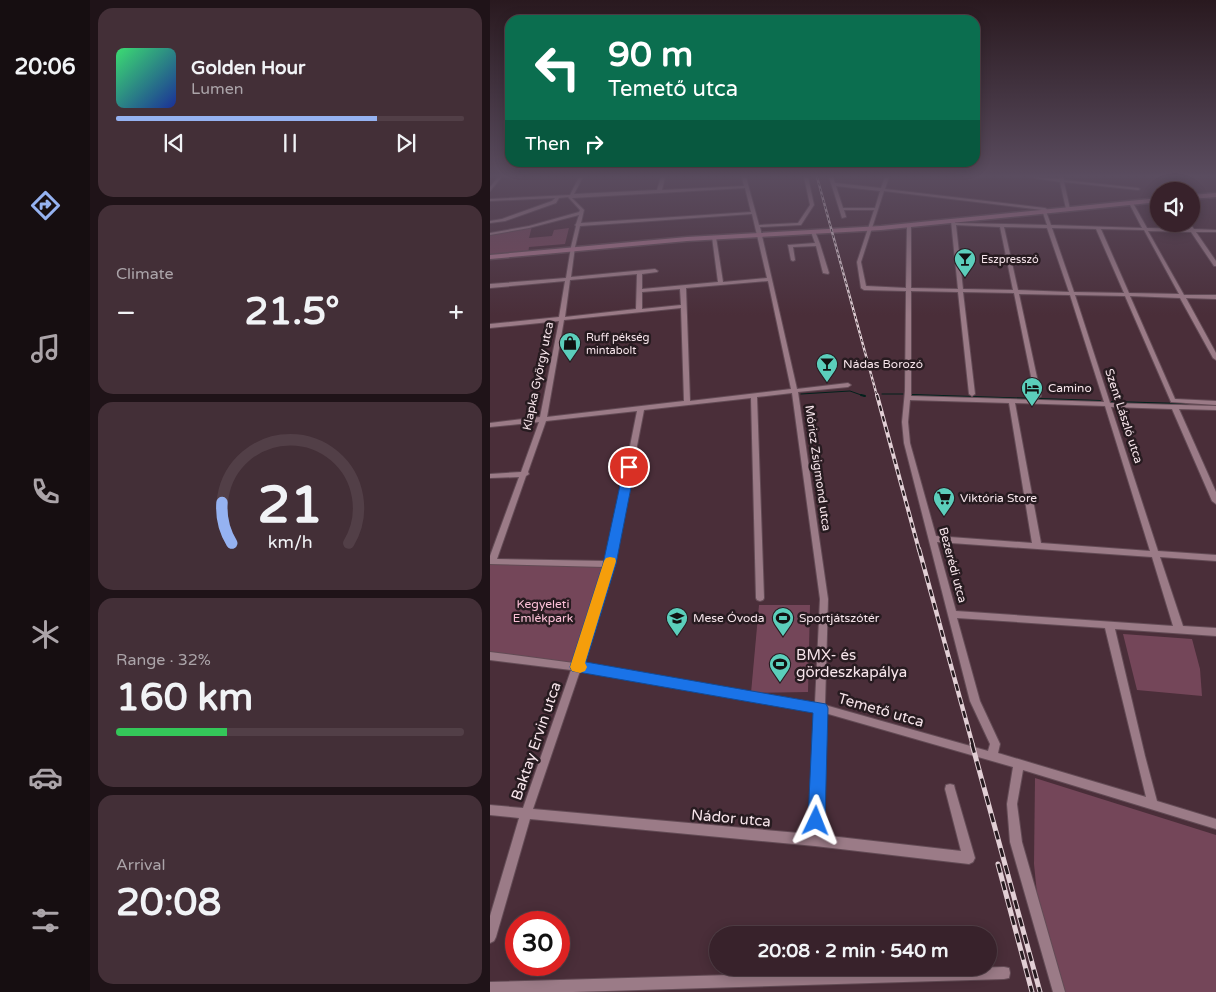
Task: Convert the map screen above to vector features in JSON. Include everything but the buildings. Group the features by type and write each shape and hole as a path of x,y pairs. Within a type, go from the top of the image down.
{"main road":[{"path":"490,257 714,237 950,223"}],"street":[{"path":"490,234 542,223"},
{"path":"577,226 614,223"},
{"path":"757,226 799,223"},
{"path":"872,223 859,262 864,288 1216,297"},
{"path":"954,223 972,394"},
{"path":"959,223 1150,229"},
{"name":"Szent László utca","path":"1049,223 1179,629"},
{"path":"1142,223 1216,358"},
{"name":"Klapka György utca","path":"577,226 562,318 542,419 525,474 492,562 610,564"},
{"name":"Móricz Zsigmond utca","path":"757,226 795,392 824,599 815,840"},
{"name":"Bezerédi utca","path":"908,226 907,398 905,422 907,443 975,701 995,744 992,756"},
{"path":"1002,226 1038,396"},
{"path":"1098,228 1216,501"},
{"path":"1200,230 1216,231"},
{"path":"813,232 826,273"},
{"path":"1194,232 1216,265"},
{"path":"714,237 721,284"},
{"path":"793,260 790,246 818,244"},
{"path":"490,286 655,271"},
{"path":"639,310 640,272"},
{"path":"640,291 770,279"},
{"path":"683,287 687,403"},
{"path":"490,326 684,306"},
{"path":"490,425 848,385"},
{"path":"754,397 760,598"},
{"path":"907,398 1107,405 1216,403"},
{"path":"1012,402 1037,546"},
{"path":"1174,404 1216,408"},
{"name":"Baktay Ervin utca","path":"490,936 526,815 610,564 641,408"},
{"path":"490,476 525,474"},
{"path":"933,539 1216,558"},
{"path":"952,614 1216,632"},
{"path":"1110,624 1153,805"},
{"name":"Temető utca","path":"490,656 577,667 821,708 1020,764 1216,824"},
{"path":"1020,764 1012,804 1016,842 1059,992"},
{"name":"Nádor utca","path":"490,810 526,815 815,840 969,858 950,789"},
{"path":"490,988 1004,974"}],"green space":[{"path":"532,226 529,238 552,236 554,230 569,228 565,244 529,247 528,254 490,257 490,234"},
{"name":"Kegyeleti Emlékpark","path":"490,562 610,564 577,667 490,652"},
{"name":"Sportjátszótér","path":"759,605 810,605 808,692 751,693"},
{"path":"1123,634 1192,639 1200,669 1202,696 1137,690"},
{"path":"1035,778 1216,835 1216,992 1057,992 1042,944 1034,864"}],"waterway":[{"path":"801,394 850,391 862,395"},
{"path":"882,394 903,394"},
{"path":"936,396 912,395 1100,401"},
{"path":"1112,402 1216,405"}],"railway":[{"path":"830,223 877,396"},
{"path":"877,395 919,550"},
{"path":"919,549 973,746"},
{"path":"972,744 1040,992"},
{"path":"998,864 1032,992"}],"slow traffic":[{"path":"580,667 577,667 610,561"}],"place":[{"name":"Eszpresszó","path":"965,278"},
{"name":"Ruff pékség mintabolt","path":"570,362"},
{"name":"Nádas Borozó","path":"827,383"},
{"name":"Camino","path":"1032,407"},
{"name":"Viktória Store","path":"944,517"},
{"name":"Mese Óvoda","path":"677,637"},
{"name":"Sportjátszótér","path":"783,637"},
{"name":"BMX- és gördeszkapálya","path":"780,683"}],"route":[{"path":"629,467 610,564 577,667 821,708 816,821"}]}
